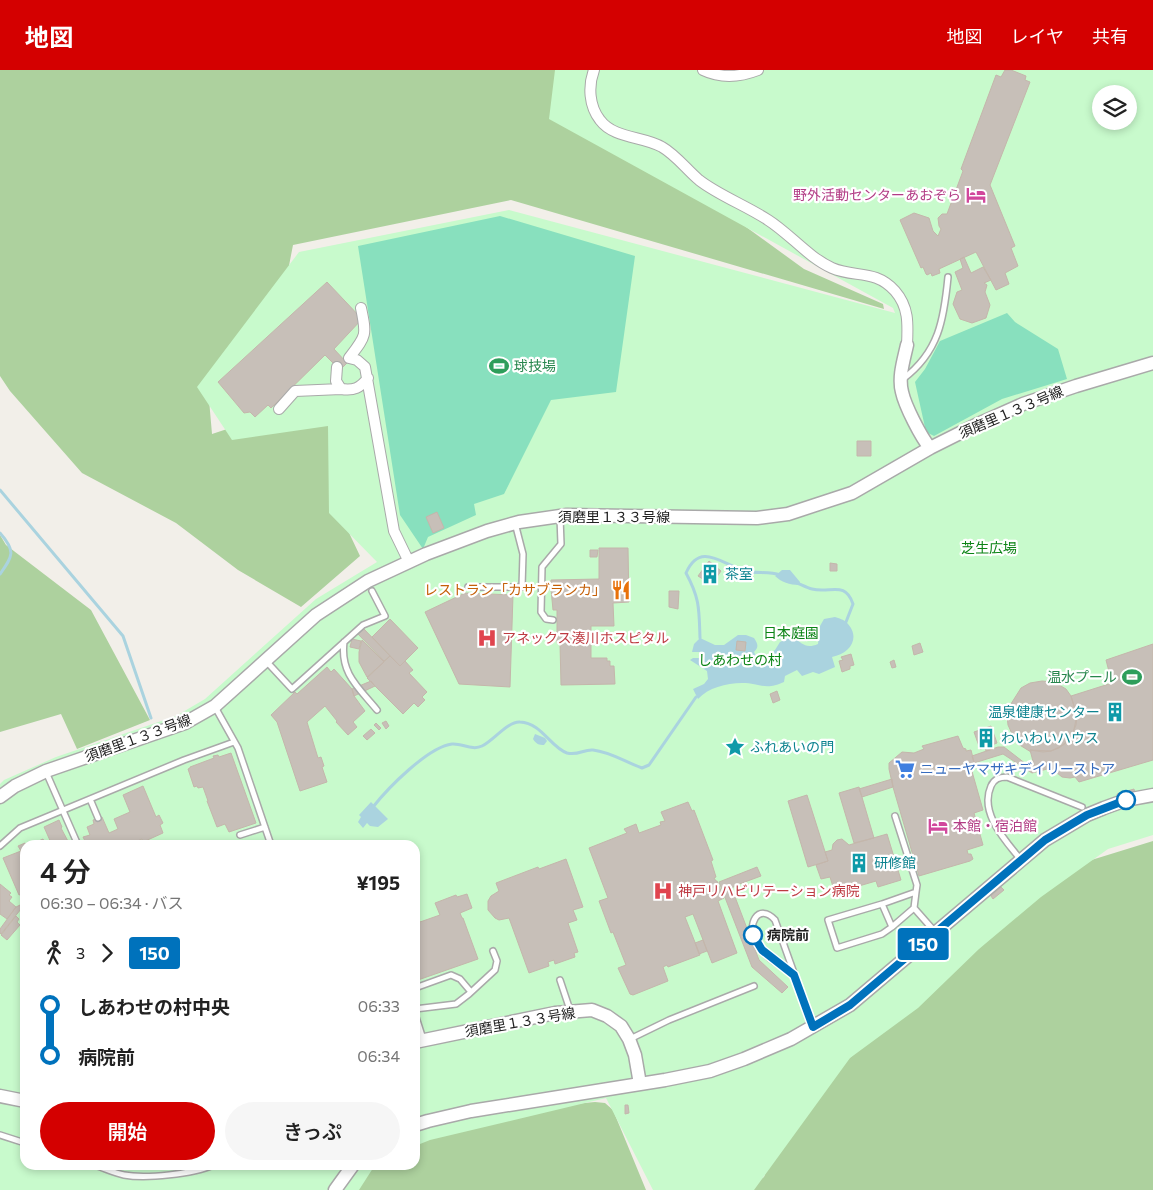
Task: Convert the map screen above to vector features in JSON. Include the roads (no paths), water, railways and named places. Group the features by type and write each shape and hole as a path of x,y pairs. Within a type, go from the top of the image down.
{"street":[{"path":"594,70 590,80 590,101 600,121 614,131 663,147 700,181 770,222 832,268 866,274 881,279 895,291 905,306 908,321 901,381 902,391 922,438 930,448"},
{"path":"703,70 723,76 742,76 758,70"},
{"path":"341,389 336,382 343,362 363,340 366,330 361,308"},
{"path":"343,362 357,360 365,367 394,531 409,562"},
{"name":"須磨里１３３号線","path":"0,797 15,786 46,771 185,724 215,706 316,615 369,587 409,562 487,531 515,523 560,516 757,518 788,514 852,492 930,448 1023,404 1153,364"},
{"path":"279,409 295,391 341,389 352,391 361,387 368,378"},
{"path":"420,1123 471,1111 710,1071 791,1039 850,1005 1045,840 1087,815 1126,800 1153,795"},
{"name":"須磨里１３３号線","path":"420,1041 570,1012 592,1010 607,1016 621,1026 635,1055 640,1084"},
{"path":"0,1096 20,1100"},
{"path":"335,1190 349,1170"}],"lane":[{"path":"901,381 913,371 933,346 941,328 948,278"},
{"path":"553,620 546,619 542,612 542,567 561,544 560,516"},
{"path":"468,587 522,587 523,554 515,523"},
{"path":"266,661 292,689 364,624 385,616 369,587"},
{"path":"344,641 342,655 345,668 377,710"},
{"path":"215,706 238,748 269,840"},
{"path":"0,846 20,828 184,760 234,742"},
{"path":"46,771 76,840"},
{"path":"1021,860 996,828 992,818 988,794 993,782 1007,777 1082,807"},
{"path":"90,799 98,818"},
{"path":"896,816 917,885 914,908 882,934 837,948 828,920 916,892"},
{"path":"240,835 265,827"},
{"path":"882,904 892,927"},
{"path":"914,908 936,933"},
{"path":"794,975 757,944 751,929 753,919 764,914 771,915 775,920 813,1027"},
{"path":"420,1008 456,1004 495,970 497,961 493,951"},
{"path":"420,986 451,975 460,979 471,992"},
{"path":"560,980 570,1012"},
{"path":"629,1040 669,1020 754,986"},
{"path":"0,1135 20,1141"},
{"path":"108,1170 123,1175 144,1177 200,1170"}],"water":[{"path":"782,570 790,570 800,582 799,585 786,583 775,576"},
{"path":"835,617 846,622 851,628 853,639 849,649 832,657 835,667 819,674 813,672 802,676 797,670 785,676 784,682 772,686 748,683 724,685 712,689 698,699 693,689 704,684 708,679 707,671 690,660 704,655 699,652 692,652 694,644 700,638 715,645 724,645 738,635 746,635 754,638 756,642 757,647 754,652 757,658 769,654 775,650 780,642 793,636 804,645 818,644 820,626 824,619"},
{"path":"535,734 545,738 547,741 544,745 534,741"},
{"path":"371,802 388,819 378,827 370,826 367,823 363,828 358,822 361,817 359,815"}],"waterway":[{"path":"0,490 123,636 151,718"},
{"path":"0,533 9,544 11,554 8,563 0,574"},
{"path":"700,638 698,604 686,573 692,563 698,558 712,557 745,571 780,575"},
{"path":"797,583 812,589 836,589 846,592 853,604 846,622"},
{"path":"373,807 398,780 432,752 452,744 474,748 482,746 506,728 520,722 534,726 556,746 567,753 574,754 590,750 600,751 642,768 649,765 696,697"}],"place":[{"name":"野外活動センターあおぞら","path":"976,195"},
{"name":"球技場","path":"499,366"},
{"name":"茶室","path":"710,574"},
{"name":"レストラン「カサブランカ」","path":"621,590"},
{"name":"アネックス湊川ホスピタル","path":"487,638"},
{"name":"温水プール","path":"1132,677"},
{"name":"温泉健康センター","path":"1115,712"},
{"name":"わいわいハウス","path":"986,738"},
{"name":"ふれあいの門","path":"735,747"},
{"name":"ニューヤマザキデイリーストア","path":"905,769"},
{"name":"本館・宿泊館","path":"938,826"},
{"name":"研修館","path":"859,863"},
{"name":"神戸リハビリテーション病院","path":"663,891"},
{"name":"病院前","path":"753,935"}],"park label":[{"name":"芝生広場","path":"989,548"},
{"name":"日本庭園","path":"791,633"},
{"name":"しあわせの村","path":"740,660"}]}
